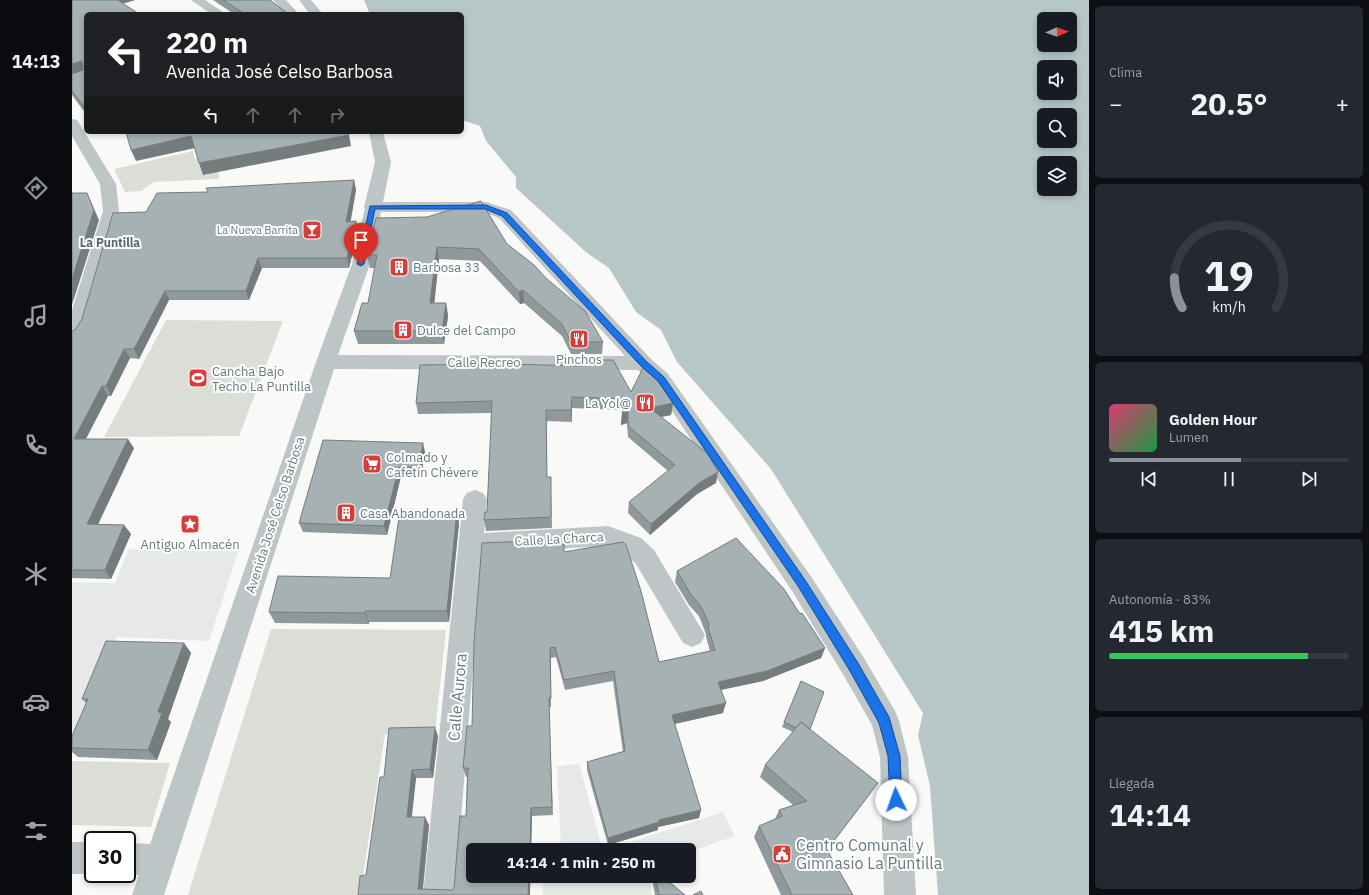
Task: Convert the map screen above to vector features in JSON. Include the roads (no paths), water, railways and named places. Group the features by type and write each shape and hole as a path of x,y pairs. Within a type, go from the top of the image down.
{"street":[{"path":"197,0 217,12"},
{"path":"279,0 291,12"},
{"path":"305,0 315,12"},
{"path":"72,123 108,184 111,211 76,328 72,334"},
{"name":"Avenida José Celso Barbosa","path":"148,895 326,362 361,264 372,207 383,162 376,134"},
{"path":"372,207 486,207 505,214 643,363 661,379 801,583 854,667 885,721 894,756 900,895"},
{"name":"Calle Recreo","path":"326,362 643,363"},
{"name":"Calle Aurora","path":"439,895 475,498"},
{"name":"Calle La Charca","path":"471,544 608,536 632,545 645,557 692,635"},
{"path":"72,858 84,858"},
{"path":"136,859 160,860"}],"place":[{"name":"La Nueva Barrita","path":"312,230"},
{"name":"Barbosa 33","path":"399,267"},
{"name":"Dulce del Campo","path":"403,330"},
{"name":"Pinchos","path":"579,339"},
{"name":"Cancha Bajo Techo La Puntilla","path":"198,378"},
{"name":"La Yol@","path":"645,403"},
{"name":"Colmado y Cafetín Chévere","path":"372,464"},
{"name":"Casa Abandonada","path":"346,513"},
{"name":"Antiguo Almacén","path":"190,524"},
{"name":"Centro Comunal y Gimnasio La Puntilla","path":"782,854"}],"district":[{"name":"La Puntilla","path":"110,242"}]}
